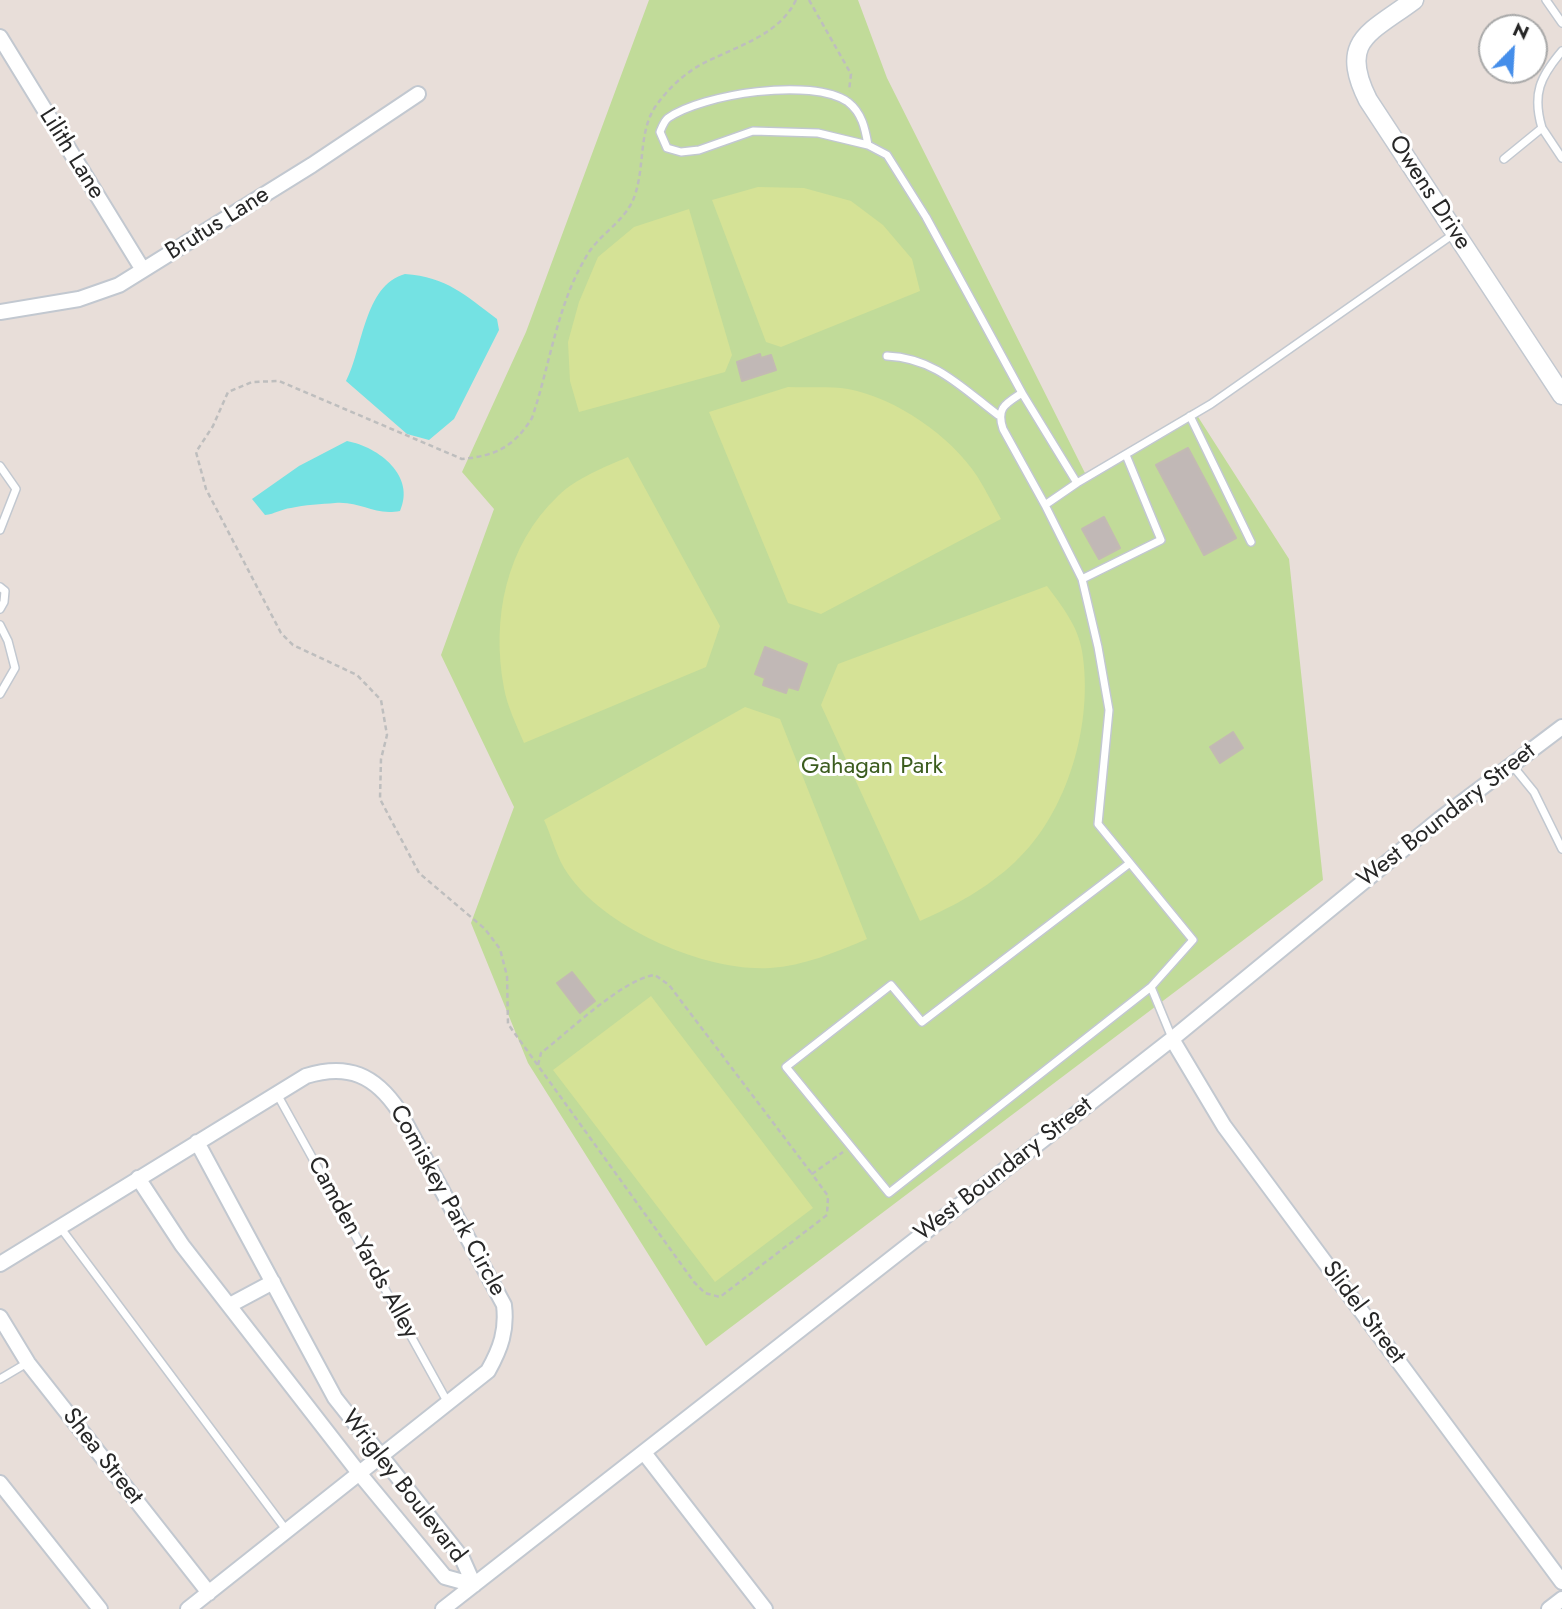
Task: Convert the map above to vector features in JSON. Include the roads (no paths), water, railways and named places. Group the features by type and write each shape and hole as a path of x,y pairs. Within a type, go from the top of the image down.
{"street":[{"name":"Owens Drive","path":"1414,0 1364,37 1354,55 1355,75 1368,100 1562,395"},
{"name":"Lilith Lane","path":"0,37 143,270"},
{"name":"Brutus Lane","path":"0,312 79,299 119,285 312,165 418,94"},
{"name":"West Boundary Street","path":"443,1609 645,1454 1172,1039 1440,819 1562,727"},
{"name":"Slidel Street","path":"1172,1039 1224,1126 1562,1582"},
{"name":"Comiskey Park Circle","path":"0,1264 306,1076 323,1070 356,1071 387,1094 399,1111 504,1305 505,1335 488,1371 188,1609"},
{"name":"Wrigley Boulevard","path":"197,1142 335,1398 462,1558 474,1585"},
{"name":"Wrigley Boulevard","path":"138,1178 182,1245 359,1473 445,1577 474,1585"},
{"path":"230,1305 273,1282"},
{"name":"Shea Street","path":"0,1317 28,1363 209,1593"},
{"path":"645,1454 765,1609"},
{"path":"0,1483 100,1609"},
{"path":"1549,1609 1562,1599"}],"lane":[{"path":"1546,0 1562,23"},
{"path":"1562,51 1542,74 1537,109 1542,128 1562,158"},
{"path":"868,145 863,120 848,102 823,93 782,89 724,98 666,119 660,132 667,148 681,152 699,149 753,131 818,132 868,145 887,155 926,217 1022,393 1077,483"},
{"path":"1504,159 1542,128"},
{"path":"1045,505 1190,416 1455,233"},
{"path":"887,356 912,357 930,364 999,415"},
{"path":"1022,393 1002,406 999,415 1003,429 1082,579 1098,647 1109,710 1098,824 1130,863 1193,940 1151,987 889,1193 786,1067 891,985 922,1022 1130,863"},
{"path":"1190,416 1251,542"},
{"path":"1082,579 1161,540 1126,455"},
{"path":"0,466 16,489 0,530"},
{"path":"0,587 5,591 4,602 0,608"},
{"path":"0,625 15,668 0,694"},
{"path":"1511,765 1534,792 1562,849"},
{"path":"1151,987 1172,1039"},
{"name":"Camden Yards Alley","path":"277,1093 448,1403"},
{"path":"60,1227 287,1531"},
{"path":"0,1380 28,1363"}],"water":[{"path":"405,274 433,279 455,289 497,319 499,330 454,419 429,440 407,434 346,381 373,304 391,280"},
{"path":"347,441 371,450 392,465 403,486 404,498 400,511 382,512 353,504 335,503 284,509 265,515 252,499 299,466"}],"park label":[{"name":"Gahagan Park","path":"872,767"}]}
